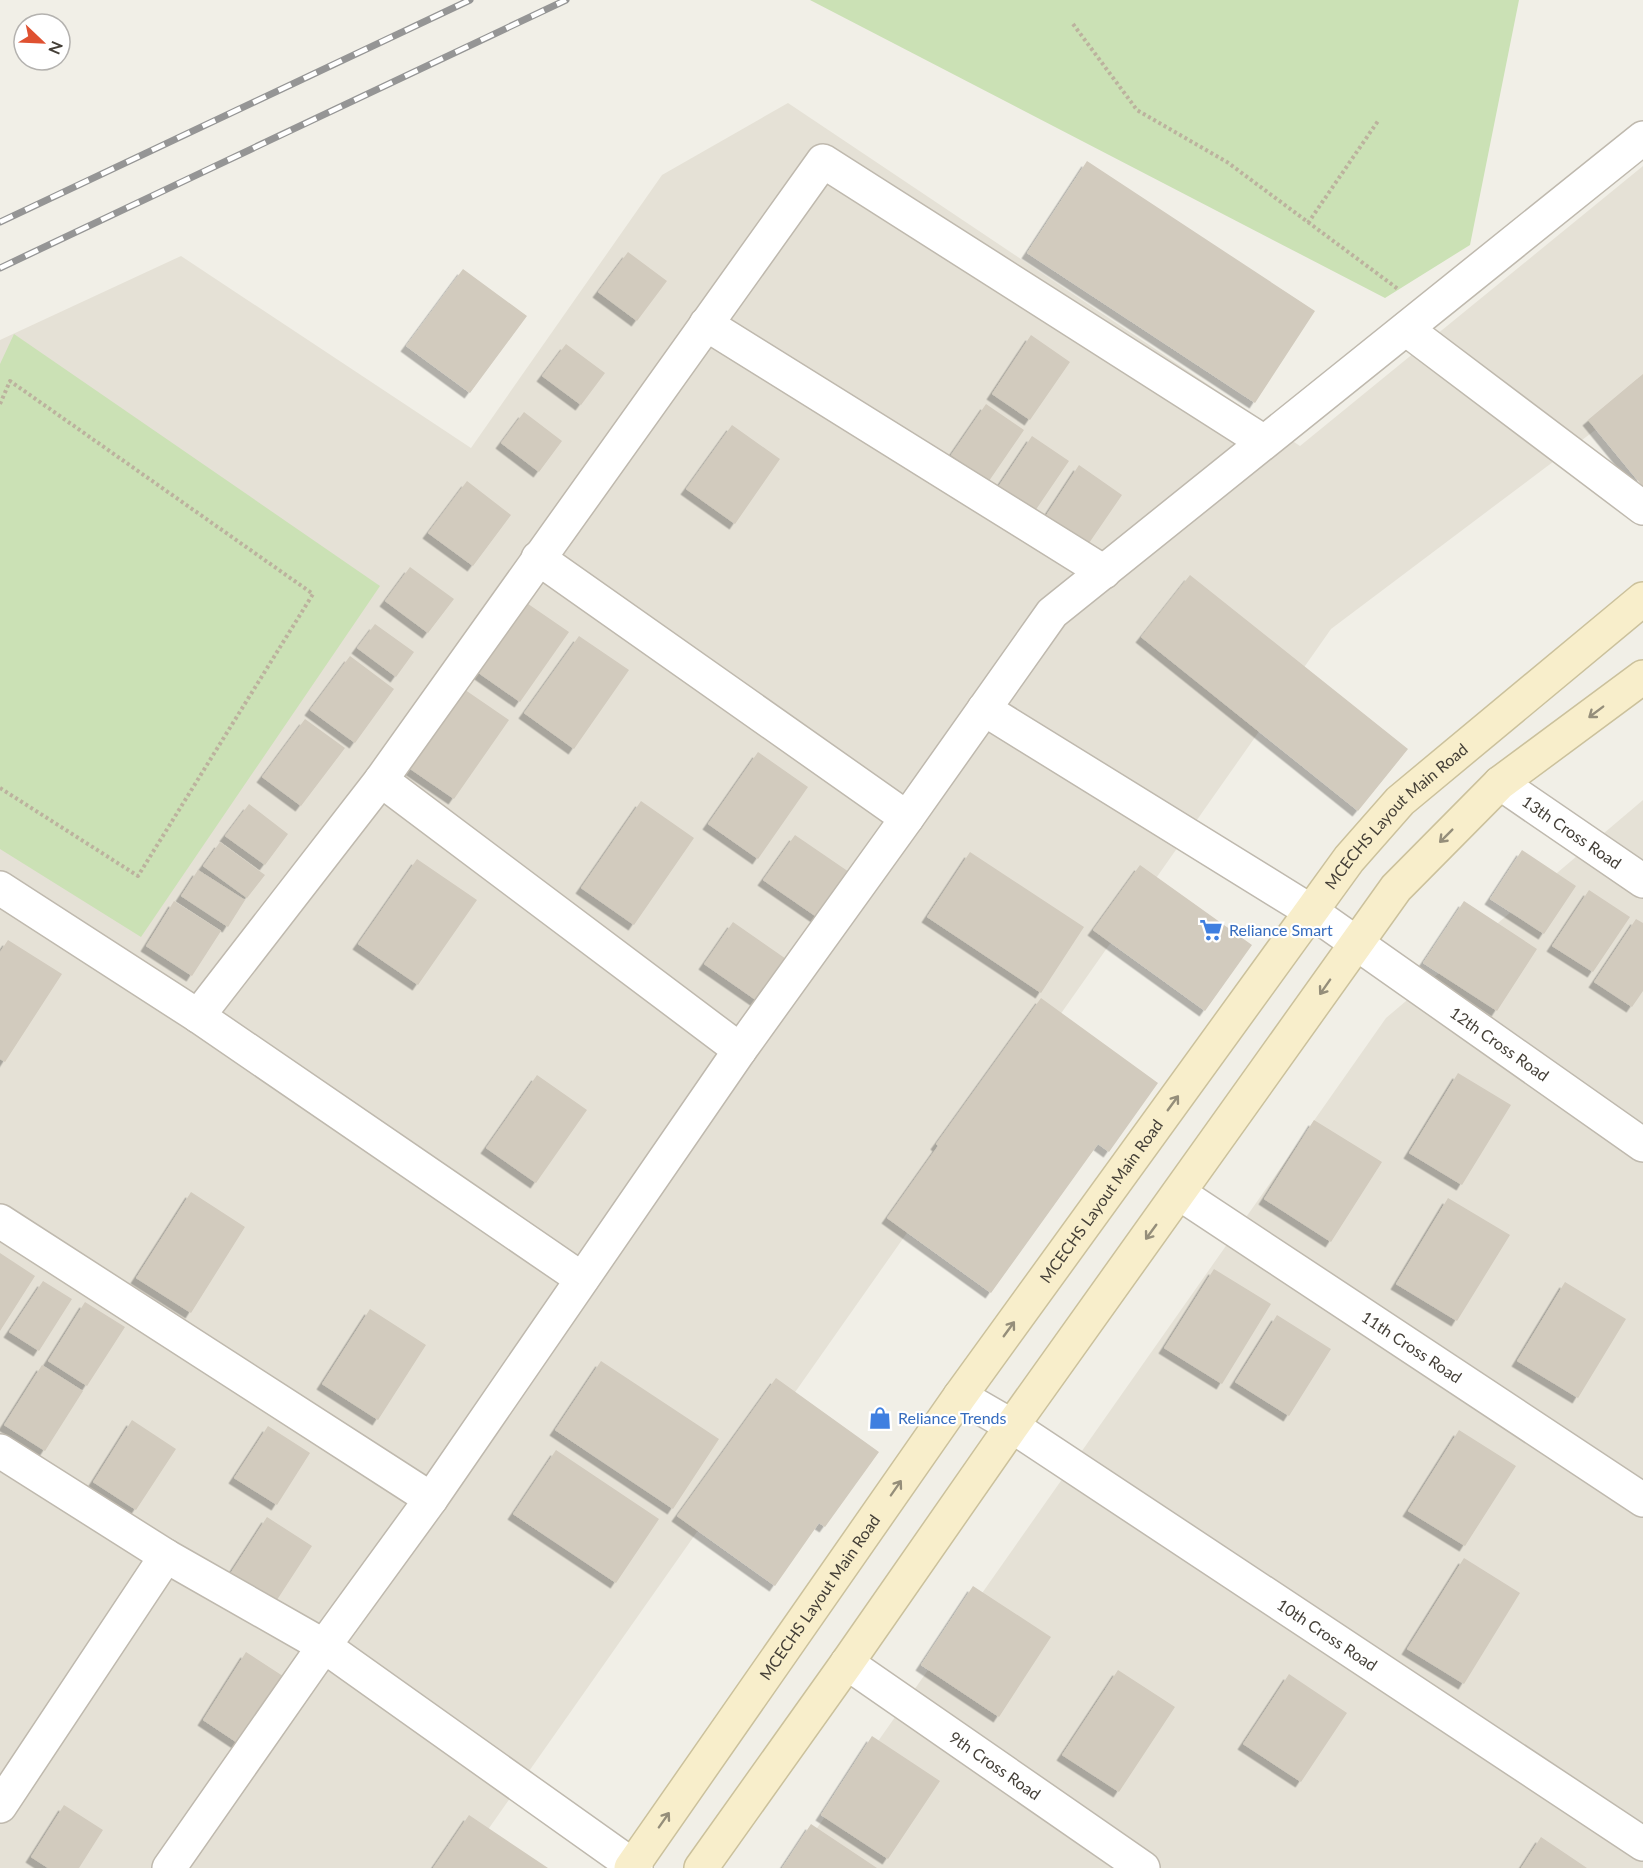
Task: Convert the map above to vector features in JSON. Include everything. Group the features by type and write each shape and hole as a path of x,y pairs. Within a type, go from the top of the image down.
{"main road":[{"name":"MCECHS Layout Main Road","path":"633,1867 960,1396 1349,859 1400,801 1643,599"},
{"path":"701,1868 847,1664 1012,1426 1396,888 1500,783 1643,677"}],"street":[{"path":"170,1868 324,1646 431,1499 740,1050 908,818 1052,613 1643,138"},
{"path":"198,1016 381,780 823,161 1264,442"},
{"path":"1417,320 1643,508"},
{"path":"706,324 1104,572"},
{"path":"538,558 908,818"},
{"name":"12th Cross Road","path":"984,709 1312,912 1643,1145"},
{"path":"381,780 740,1050"},
{"name":"13th Cross Road","path":"1500,783 1643,881"},
{"path":"0,888 198,1016 582,1279"},
{"name":"11th Cross Road","path":"1179,1193 1643,1500"},
{"path":"0,1221 431,1499"},
{"name":"10th Cross Road","path":"960,1396 1012,1426 1643,1844"},
{"path":"0,1451 166,1556 324,1646 633,1867"},
{"path":"5,1789 166,1556"},
{"name":"9th Cross Road","path":"847,1664 1143,1868"}],"path":[{"path":"1073,24 1137,110 1227,162 1308,223 1417,320"},
{"path":"1308,223 1378,122"},
{"path":"0,404 10,381 313,594 138,876 0,788"}],"shaded area":[{"path":"788,103 1300,446 1643,166 1643,394 1331,629 461,1868 0,1868 0,340 181,256 471,448 662,175"},
{"path":"1643,800 1643,1868 789,1868 1386,1018"}],"green space":[{"path":"810,0 1519,0 1470,245 1385,298"},
{"path":"14,334 380,586 141,937 0,849 0,364"}],"building":[{"path":"1087,161 1315,311 1255,403 1027,253"},
{"path":"628,252 667,281 637,321 598,292"},
{"path":"463,269 527,316 470,393 406,346"},
{"path":"1031,335 1070,362 1030,420 992,394"},
{"path":"566,344 605,373 581,405 542,376"},
{"path":"1643,374 1643,487 1588,420"},
{"path":"986,404 1024,430 989,481 951,455"},
{"path":"524,412 562,441 539,472 501,443"},
{"path":"732,425 780,459 735,524 686,489"},
{"path":"1032,436 1069,461 1035,511 998,487"},
{"path":"1079,465 1122,495 1085,549 1043,520"},
{"path":"467,481 511,515 473,566 428,533"},
{"path":"410,567 454,599 428,633 385,601"},
{"path":"1190,575 1408,749 1358,811 1141,637"},
{"path":"518,597 569,632 520,702 470,667"},
{"path":"375,624 414,652 396,677 357,648"},
{"path":"579,636 629,670 574,749 524,713"},
{"path":"350,656 394,689 355,743 310,710"},
{"path":"458,685 509,720 454,799 403,764"},
{"path":"305,719 345,748 301,806 262,777"},
{"path":"758,752 808,787 758,859 708,824"},
{"path":"641,801 694,838 634,925 581,888"},
{"path":"249,804 288,834 265,865 225,836"},
{"path":"795,835 852,874 821,920 763,880"},
{"path":"220,842 265,875 247,898 203,866"},
{"path":"1522,850 1576,886 1544,934 1490,899"},
{"path":"970,852 1084,927 1041,993 927,917"},
{"path":"417,859 477,900 418,985 358,944"},
{"path":"1140,865 1252,945 1205,1011 1093,930"},
{"path":"198,870 245,900 228,927 181,896"},
{"path":"1589,890 1630,917 1593,972 1552,946"},
{"path":"174,901 221,931 192,976 146,946"},
{"path":"1464,901 1537,949 1497,1011 1423,963"},
{"path":"1636,919 1643,923 1643,991 1632,1007 1594,982"},
{"path":"733,922 789,961 760,1003 704,964"},
{"path":"8,940 62,974 5,1062 0,1059 0,952"},
{"path":"1041,998 1158,1083 1109,1152 1098,1144 991,1293 887,1218 938,1146 936,1144"},
{"path":"1458,1073 1511,1105 1462,1185 1409,1153"},
{"path":"537,1075 587,1110 536,1183 486,1148"},
{"path":"1314,1120 1382,1162 1331,1242 1264,1199"},
{"path":"191,1192 245,1227 191,1313 136,1278"},
{"path":"1448,1198 1510,1235 1457,1321 1396,1284"},
{"path":"0,1253 35,1276 0,1331"},
{"path":"1214,1269 1271,1304 1222,1384 1164,1348"},
{"path":"43,1281 72,1299 39,1351 9,1332"},
{"path":"1565,1282 1626,1319 1578,1398 1517,1361"},
{"path":"85,1302 125,1327 87,1386 48,1361"},
{"path":"370,1309 426,1345 378,1420 322,1384"},
{"path":"1277,1315 1331,1349 1289,1416 1235,1382"},
{"path":"601,1361 719,1439 673,1509 555,1430"},
{"path":"42,1365 83,1391 45,1451 4,1425"},
{"path":"776,1378 879,1452 825,1527 819,1523 775,1586 677,1516"},
{"path":"132,1420 176,1449 136,1510 93,1482"},
{"path":"268,1426 310,1453 277,1505 234,1478"},
{"path":"1459,1430 1516,1466 1465,1546 1408,1511"},
{"path":"556,1450 659,1519 616,1583 513,1514"},
{"path":"267,1517 312,1546 273,1606 228,1577"},
{"path":"1464,1558 1520,1593 1464,1684 1407,1649"},
{"path":"973,1586 1051,1637 999,1717 921,1665"},
{"path":"246,1652 289,1680 245,1748 203,1720"},
{"path":"1118,1670 1175,1707 1119,1792 1062,1755"},
{"path":"1289,1674 1347,1713 1301,1782 1243,1744"},
{"path":"872,1736 940,1781 888,1859 821,1815"},
{"path":"64,1805 103,1830 79,1868 48,1868 31,1857"},
{"path":"469,1815 548,1868 433,1868"},
{"path":"811,1824 877,1868 782,1868"},
{"path":"1541,1837 1587,1868 1521,1868"}],"railway":[{"path":"0,222 470,0"},
{"path":"0,268 566,0"}],"place":[{"name":"Reliance Smart","path":"1211,930"},
{"name":"Reliance Trends","path":"880,1418"}]}
